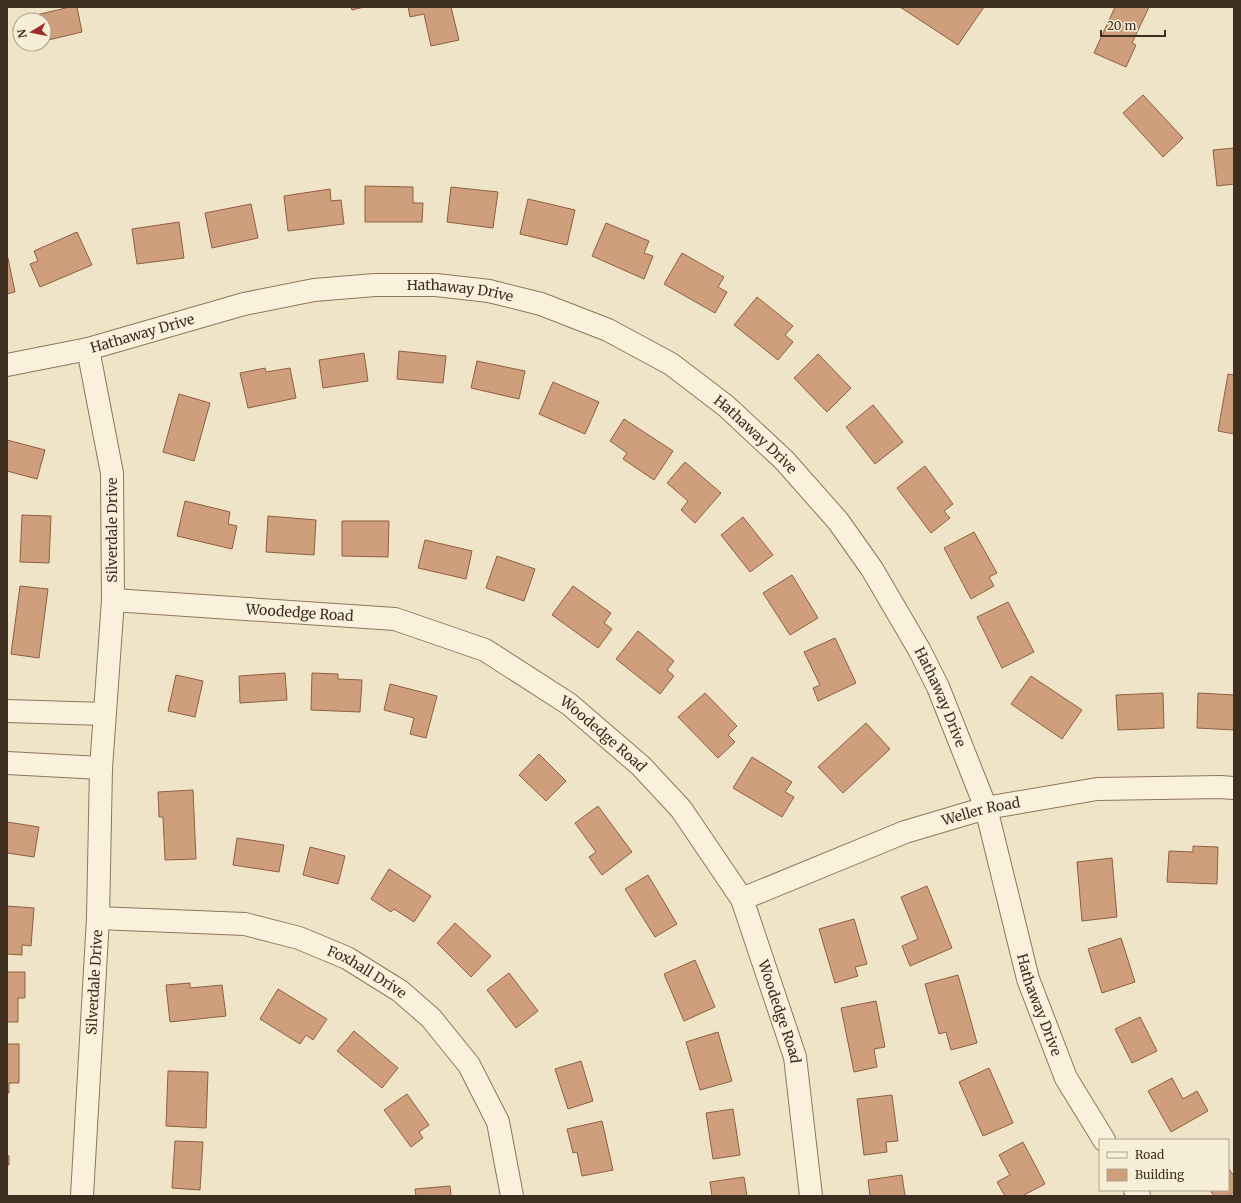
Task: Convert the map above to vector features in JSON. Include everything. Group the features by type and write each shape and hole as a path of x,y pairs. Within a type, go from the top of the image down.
{"street":[{"name":"Hathaway Drive","path":"7,365 88,349 244,304 314,290 375,286 436,285 489,291 541,304 608,330 671,364 726,406 784,460 838,521 872,569 920,651 938,687 986,808 1028,979 1066,1078 1103,1139"},
{"name":"Silverdale Drive","path":"82,1196 98,918 101,768 113,600 112,474 88,349"},
{"name":"Woodedge Road","path":"113,600 395,619 485,650 569,704 641,766 680,809 742,899 795,1057 811,1196"},
{"path":"7,711 104,714"},
{"path":"7,763 101,768"},
{"name":"Weller Road","path":"742,899 905,832 986,808 1097,789 1234,788"},
{"name":"Foxhall Drive","path":"98,918 245,924 299,938 348,958 400,991 431,1018 468,1065 498,1122 512,1196"}],"building":[{"path":"70,7 77,7 82,32 52,39 52,12 49,12"},
{"path":"351,7 364,7 352,10"},
{"path":"408,7 451,7 459,40 431,46 424,14 410,17"},
{"path":"900,7 984,7 958,45"},
{"path":"1115,7 1149,7 1132,43 1136,45 1126,67 1094,53"},
{"path":"1143,95 1183,138 1163,157 1123,113"},
{"path":"1234,148 1234,184 1217,186 1213,150"},
{"path":"365,186 413,187 413,203 423,203 422,222 365,222"},
{"path":"451,187 498,192 493,228 447,222"},
{"path":"330,189 331,201 341,200 344,224 288,231 284,196"},
{"path":"528,199 575,210 567,245 520,234"},
{"path":"251,204 258,238 212,248 205,213"},
{"path":"179,222 184,258 137,264 132,229"},
{"path":"606,223 649,241 644,253 653,256 644,279 592,256"},
{"path":"77,232 92,265 40,287 30,264 38,261 34,251"},
{"path":"682,253 724,277 718,287 727,292 715,313 664,284"},
{"path":"7,258 15,292 7,294"},
{"path":"757,297 793,326 785,335 793,342 778,360 734,325"},
{"path":"399,351 446,356 443,383 397,379"},
{"path":"364,353 368,381 323,388 319,360"},
{"path":"818,354 851,388 827,412 794,378"},
{"path":"477,361 525,371 519,399 471,388"},
{"path":"265,368 266,372 290,368 296,398 248,408 240,373"},
{"path":"1228,374 1234,375 1234,434 1218,431"},
{"path":"553,382 599,402 585,434 539,414"},
{"path":"179,394 210,403 194,461 163,452"},
{"path":"873,405 903,442 875,464 846,427"},
{"path":"624,419 673,451 654,480 623,459 627,453 610,441"},
{"path":"7,440 45,450 37,479 7,471"},
{"path":"685,462 721,493 695,523 681,510 688,501 667,483"},
{"path":"925,466 953,504 944,511 950,518 931,533 897,488"},
{"path":"185,501 230,512 228,524 237,526 232,549 177,536"},
{"path":"22,515 51,516 49,563 20,562"},
{"path":"268,516 316,520 314,555 266,552"},
{"path":"743,517 773,555 750,572 721,535"},
{"path":"342,521 389,521 388,557 342,556"},
{"path":"974,532 997,573 989,577 994,586 971,599 944,548"},
{"path":"425,540 472,551 466,579 418,568"},
{"path":"497,556 535,569 524,601 486,588"},
{"path":"792,575 818,618 790,635 763,593"},
{"path":"20,586 48,589 39,658 11,654"},
{"path":"573,586 611,613 604,623 612,629 598,648 552,615"},
{"path":"1008,602 1034,652 1002,668 977,617"},
{"path":"638,631 674,661 667,670 674,676 660,694 616,659"},
{"path":"835,638 856,683 818,701 813,688 820,685 804,652"},
{"path":"285,673 287,700 240,703 239,676"},
{"path":"312,673 338,674 338,679 362,680 360,712 311,710"},
{"path":"176,675 203,681 195,717 168,711"},
{"path":"1031,676 1082,710 1062,739 1011,704"},
{"path":"390,684 437,696 426,738 410,734 414,718 384,710"},
{"path":"705,693 737,726 728,735 735,742 718,758 678,717"},
{"path":"1163,693 1164,728 1118,730 1116,695"},
{"path":"1198,693 1234,695 1234,730 1197,728"},
{"path":"866,723 890,749 843,793 818,767"},
{"path":"539,754 566,781 546,801 519,775"},
{"path":"752,757 792,782 785,792 794,797 782,817 733,788"},
{"path":"193,790 196,859 165,860 163,817 159,817 158,792"},
{"path":"598,806 632,852 602,875 589,857 596,852 575,823"},
{"path":"7,822 39,827 34,857 7,853"},
{"path":"237,838 284,845 279,872 233,865"},
{"path":"1193,846 1218,847 1217,884 1167,882 1169,851 1193,852"},
{"path":"310,847 345,856 338,884 303,875"},
{"path":"1112,858 1117,917 1082,921 1077,862"},
{"path":"389,869 431,896 414,922 394,909 391,912 371,899"},
{"path":"648,875 677,924 655,937 625,889"},
{"path":"927,886 952,948 910,966 902,946 918,939 901,897"},
{"path":"7,906 34,908 31,946 22,945 22,955 7,954"},
{"path":"854,919 867,964 855,967 858,976 835,983 819,929"},
{"path":"455,923 491,956 471,977 437,943"},
{"path":"1121,938 1135,982 1102,993 1088,949"},
{"path":"695,960 715,1007 684,1021 664,974"},
{"path":"7,972 25,972 25,998 18,998 18,1022 7,1022"},
{"path":"509,973 538,1011 516,1028 487,990"},
{"path":"958,975 977,1043 951,1050 946,1032 939,1034 925,984"},
{"path":"190,983 190,988 222,985 226,1016 170,1022 166,985"},
{"path":"278,989 327,1019 313,1040 306,1035 300,1044 260,1019"},
{"path":"876,1001 885,1047 874,1049 877,1067 854,1072 841,1008"},
{"path":"1140,1017 1157,1051 1132,1063 1115,1029"},
{"path":"354,1031 398,1068 382,1088 337,1051"},
{"path":"718,1032 732,1081 700,1090 686,1042"},
{"path":"7,1044 19,1044 19,1083 9,1083 9,1093 7,1093"},
{"path":"581,1061 593,1101 568,1109 555,1069"},
{"path":"989,1068 1013,1123 983,1136 959,1082"},
{"path":"168,1071 208,1072 206,1128 166,1126"},
{"path":"1172,1078 1183,1099 1197,1091 1208,1111 1171,1132 1148,1091"},
{"path":"407,1094 429,1125 419,1132 423,1138 411,1147 384,1110"},
{"path":"892,1095 898,1141 886,1142 887,1152 864,1155 857,1099"},
{"path":"733,1109 740,1155 713,1159 706,1113"},
{"path":"602,1121 613,1170 582,1176 577,1152 573,1153 567,1129"},
{"path":"175,1141 203,1142 200,1190 172,1188"},
{"path":"1023,1142 1045,1184 1022,1196 1005,1196 997,1182 1010,1175 999,1155"},
{"path":"7,1155 9,1156 9,1165 7,1165"},
{"path":"1229,1169 1234,1176 1234,1192 1228,1196 1214,1196 1211,1191 1229,1191"},
{"path":"902,1175 905,1196 870,1196 868,1180"},
{"path":"744,1177 747,1196 712,1196 710,1182"},
{"path":"450,1186 451,1196 416,1196 415,1189"}]}
